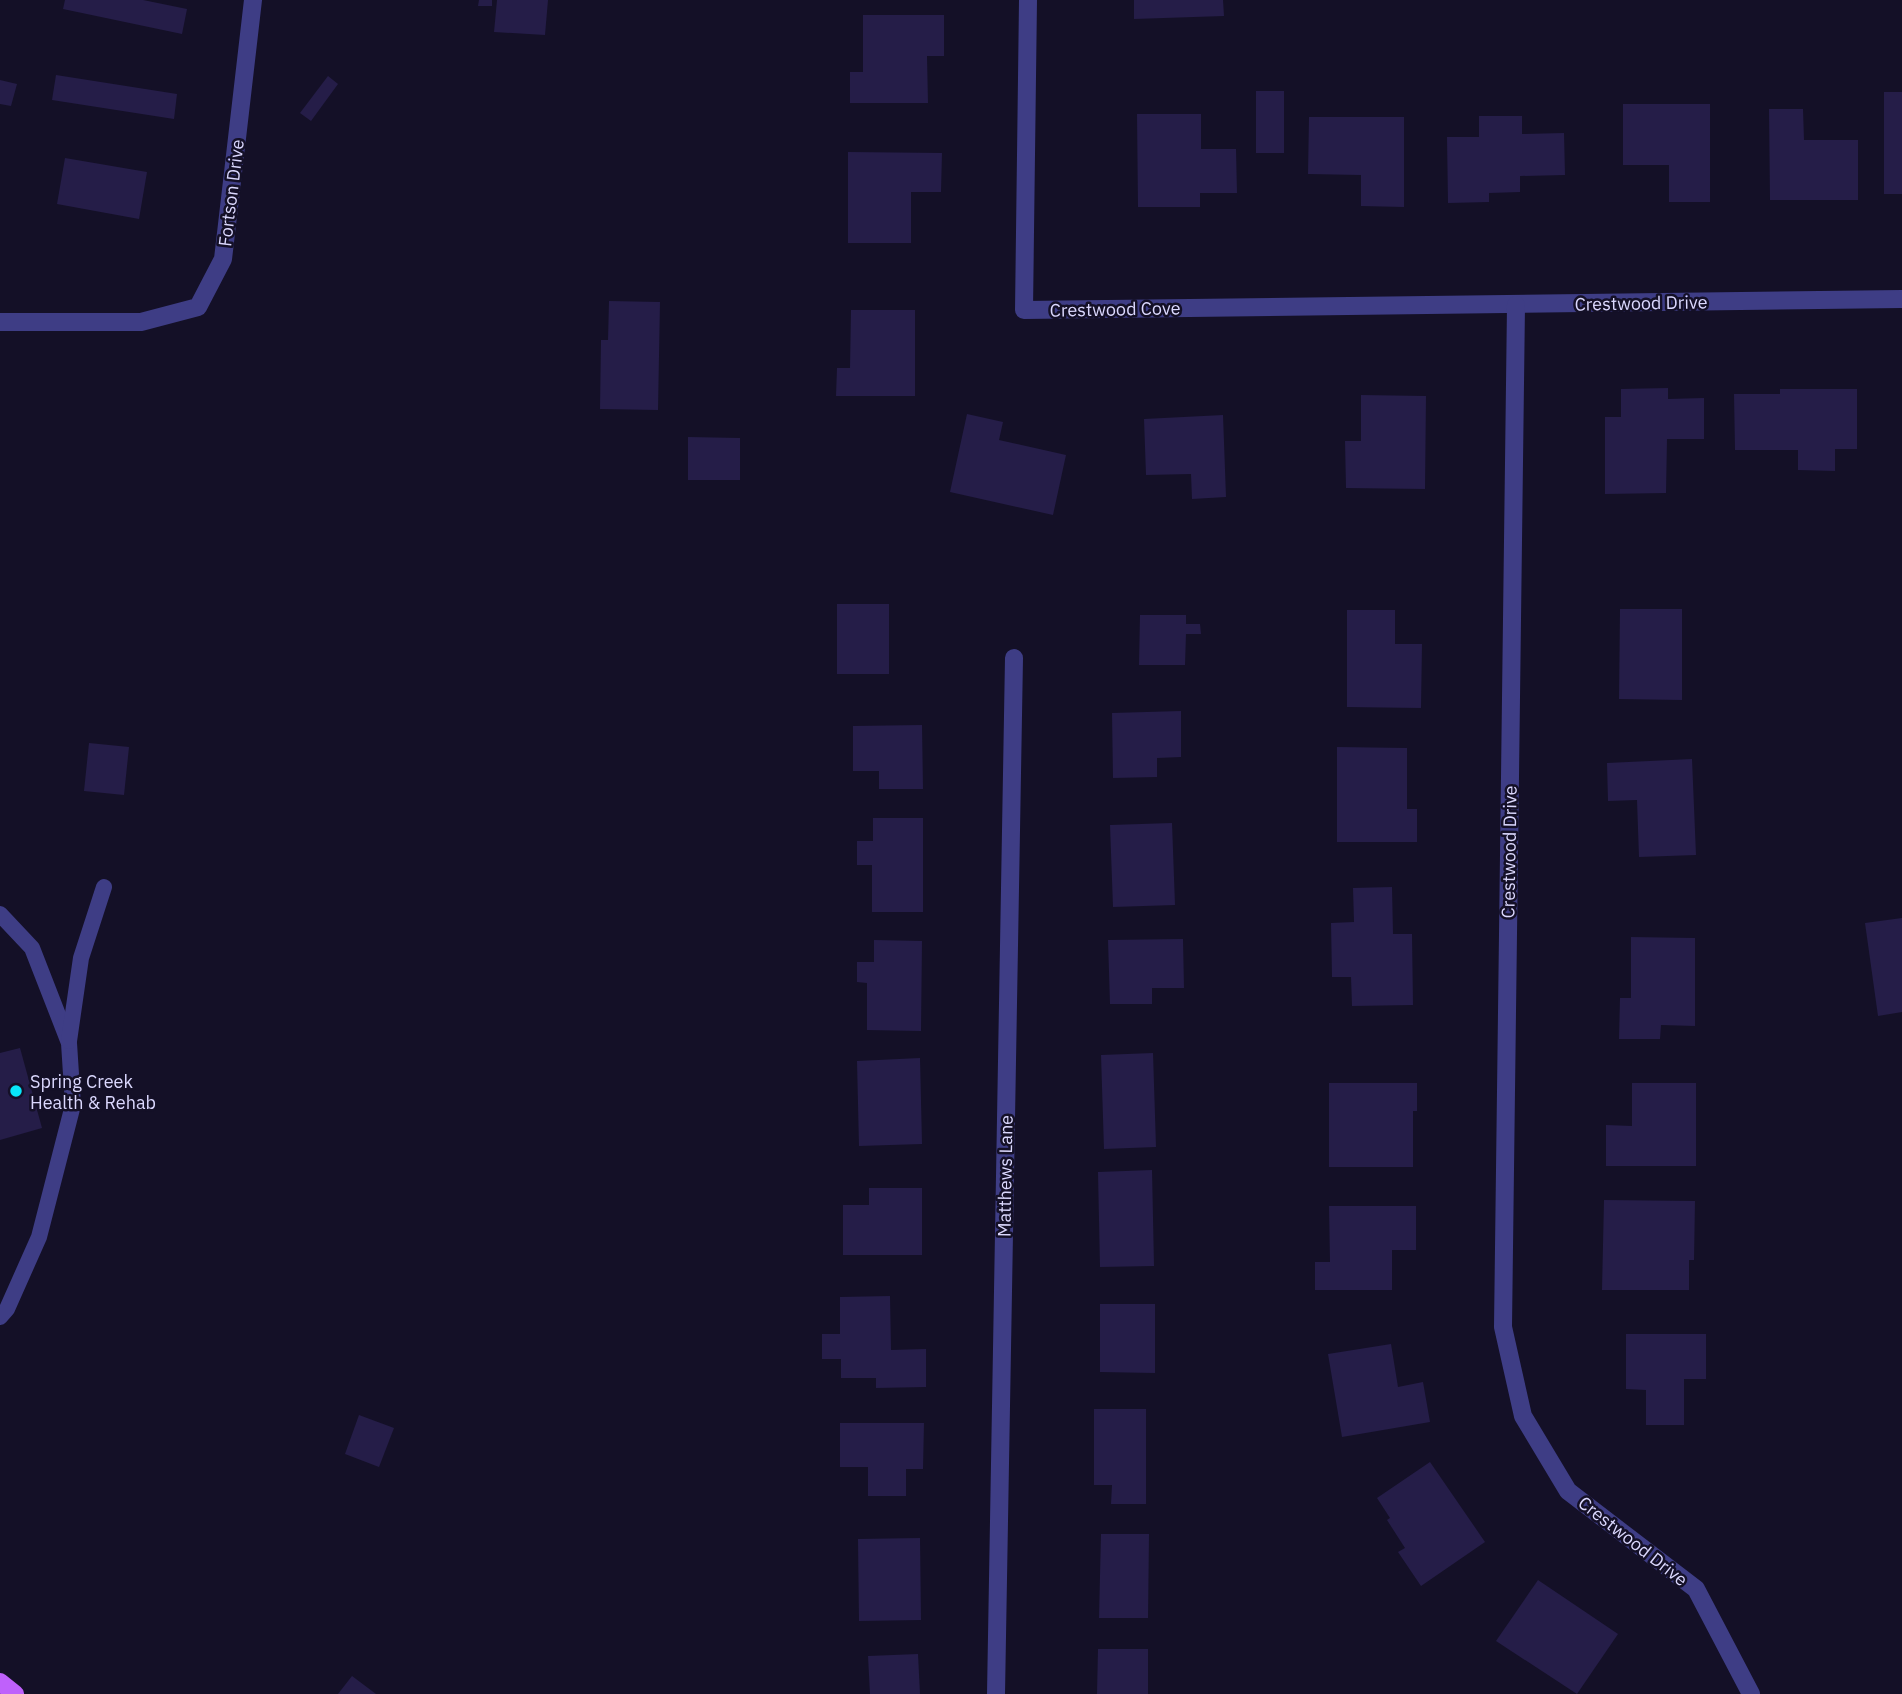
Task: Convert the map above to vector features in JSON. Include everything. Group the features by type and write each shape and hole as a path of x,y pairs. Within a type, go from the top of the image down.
{"main road":[{"path":"0,1682 15,1694"}],"street":[{"name":"Fortson Drive","path":"0,322 141,322 198,307 223,259 253,0"},
{"name":"Crestwood Cove","path":"1028,0 1024,310 1516,305"},
{"name":"Crestwood Drive","path":"1751,1694 1696,1589 1568,1490 1523,1416 1503,1327 1516,305 1902,299"},
{"name":"Matthews Lane","path":"996,1694 1014,658"}],"lane":[{"path":"0,1317 8,1309 39,1237 73,1105 69,1043 81,958 104,887"},
{"path":"0,914 32,948 69,1043"}],"building":[{"path":"65,0 143,0 187,9 182,34 63,9"},
{"path":"479,0 492,0 492,6 478,6"},
{"path":"497,0 548,0 545,35 494,32"},
{"path":"1134,0 1223,0 1224,16 1134,19"},
{"path":"863,15 944,15 944,56 927,56 928,103 850,103 850,72 863,72"},
{"path":"56,75 177,94 174,119 52,100"},
{"path":"328,76 338,84 311,121 300,113"},
{"path":"0,80 17,84 11,106 0,104"},
{"path":"1256,91 1284,91 1284,153 1256,153"},
{"path":"1884,92 1902,92 1902,194 1884,194"},
{"path":"1623,104 1710,104 1710,202 1669,202 1669,165 1623,165"},
{"path":"1769,109 1803,109 1804,140 1858,140 1858,200 1770,200"},
{"path":"1137,114 1201,114 1201,149 1236,149 1237,193 1200,193 1200,207 1138,207"},
{"path":"1479,116 1522,116 1522,134 1564,133 1565,175 1520,176 1520,192 1489,193 1489,202 1448,203 1447,137 1479,137"},
{"path":"1309,117 1404,117 1404,207 1361,206 1361,175 1308,174"},
{"path":"848,152 942,153 941,192 911,192 911,243 848,243"},
{"path":"65,158 147,172 139,219 57,204"},
{"path":"609,301 660,302 658,410 600,409 601,340 608,340"},
{"path":"851,310 915,310 915,396 836,396 837,368 850,368"},
{"path":"1668,388 1668,399 1704,398 1704,439 1667,439 1666,493 1605,494 1605,417 1621,417 1621,389"},
{"path":"1780,389 1857,389 1857,449 1835,449 1835,471 1798,470 1798,450 1735,450 1734,394 1780,394"},
{"path":"1361,395 1426,396 1425,489 1346,488 1345,441 1361,441"},
{"path":"967,414 1003,422 999,440 1066,455 1053,515 950,492"},
{"path":"1223,415 1226,497 1192,499 1191,474 1146,475 1144,419"},
{"path":"688,437 740,438 740,480 688,480"},
{"path":"837,604 889,604 889,674 837,674"},
{"path":"1620,609 1682,609 1682,700 1619,699"},
{"path":"1347,610 1395,610 1395,644 1422,644 1421,708 1347,707"},
{"path":"1140,615 1186,615 1186,624 1200,624 1201,634 1186,634 1185,665 1139,665"},
{"path":"1181,711 1181,757 1157,758 1157,777 1113,778 1112,713"},
{"path":"922,725 923,789 879,789 879,771 853,771 853,726"},
{"path":"89,743 129,747 124,795 84,791"},
{"path":"1337,747 1407,748 1407,809 1417,809 1417,842 1337,842"},
{"path":"1692,759 1696,855 1639,857 1637,800 1608,801 1607,763"},
{"path":"873,818 923,818 923,912 872,912 872,865 857,865 857,841 873,841"},
{"path":"1172,823 1175,905 1113,907 1110,825"},
{"path":"1392,887 1393,934 1412,934 1413,1005 1352,1006 1351,977 1332,977 1331,923 1354,922 1353,888"},
{"path":"1902,918 1902,1012 1878,1016 1865,923"},
{"path":"1631,937 1695,938 1695,1026 1661,1025 1660,1039 1619,1039 1620,998 1631,998"},
{"path":"1183,939 1184,988 1152,988 1152,1004 1110,1004 1108,940"},
{"path":"874,940 922,941 921,1031 867,1030 867,983 857,982 857,962 874,962"},
{"name":"Spring Creek Health & Rehab","path":"20,1048 42,1128 0,1140 0,1053"},
{"path":"1153,1053 1156,1147 1104,1149 1101,1055"},
{"path":"920,1058 922,1144 859,1146 857,1061"},
{"path":"1329,1083 1417,1083 1417,1111 1413,1111 1413,1167 1329,1167"},
{"path":"1632,1083 1696,1083 1696,1166 1606,1166 1606,1125 1632,1126"},
{"path":"1152,1170 1154,1266 1100,1267 1098,1172"},
{"path":"869,1188 922,1188 922,1255 843,1255 843,1205 869,1205"},
{"path":"1604,1200 1695,1201 1694,1260 1689,1260 1689,1290 1602,1290"},
{"path":"1329,1206 1416,1206 1416,1250 1392,1250 1392,1290 1315,1290 1315,1262 1330,1262"},
{"path":"890,1296 891,1350 926,1349 926,1387 876,1388 876,1378 841,1378 841,1359 822,1359 822,1334 840,1334 840,1297"},
{"path":"1100,1304 1155,1304 1155,1373 1100,1372"},
{"path":"1626,1334 1706,1334 1706,1379 1684,1379 1684,1425 1646,1425 1646,1390 1626,1389"},
{"path":"1391,1344 1398,1387 1423,1382 1430,1422 1342,1437 1328,1354"},
{"path":"1094,1409 1146,1409 1146,1504 1111,1504 1112,1485 1094,1485"},
{"path":"359,1415 394,1428 379,1467 345,1454"},
{"path":"840,1423 924,1423 923,1469 906,1469 906,1496 868,1496 868,1467 840,1467"},
{"path":"1430,1462 1485,1542 1421,1586 1398,1552 1405,1548 1377,1498"},
{"path":"1101,1534 1149,1534 1148,1618 1099,1618"},
{"path":"920,1538 921,1620 859,1621 858,1539"},
{"path":"1538,1580 1618,1634 1577,1694 1496,1641"},
{"path":"1098,1649 1148,1649 1148,1694 1097,1694"},
{"path":"918,1654 920,1694 870,1694 868,1656"},
{"path":"352,1676 376,1694 338,1694"}],"place":[{"name":"Spring Creek Health & Rehab","path":"16,1091"}]}
